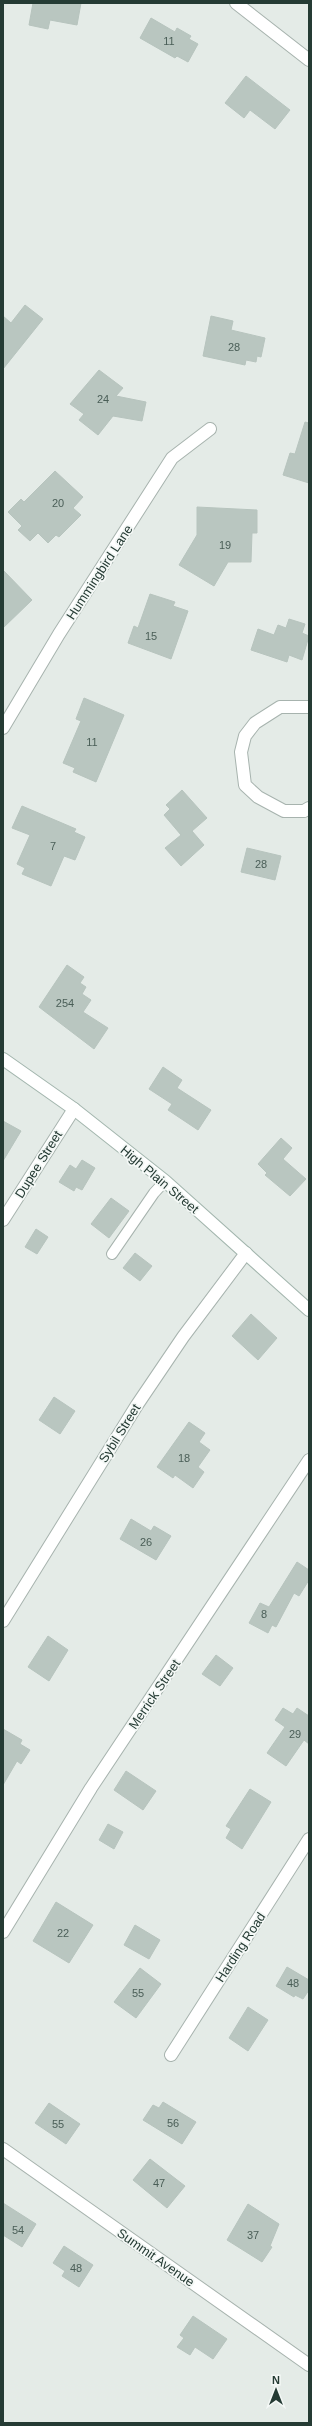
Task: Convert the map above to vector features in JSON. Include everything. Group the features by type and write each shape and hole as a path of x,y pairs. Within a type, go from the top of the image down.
{"street":[{"path":"236,3 309,60"},
{"name":"Hummingbird Lane","path":"3,728 59,634 172,458 210,429"},
{"path":"309,707 280,707 255,723 245,736 241,752 245,785 258,797 284,811 304,811 309,808"},
{"name":"High Plain Street","path":"3,1059 74,1109 165,1181 309,1310"},
{"name":"Dupee Street","path":"3,1220 74,1109"},
{"name":"Sybil Street","path":"3,1621 137,1405 183,1337 246,1253"},
{"name":"Merrick Street","path":"3,1932 91,1788 309,1460"},
{"name":"Harding Road","path":"171,2055 309,1839"},
{"name":"Summit Avenue","path":"3,2149 309,2365"}],"lane":[{"path":"112,1254 154,1193 165,1181"}],"building":[{"path":"33,3 81,3 77,25 50,20 48,29 29,25"},
{"path":"151,18 175,32 177,28 191,36 189,39 198,44 188,62 177,56 175,58 140,38"},
{"path":"246,76 290,110 275,129 250,110 244,118 225,103"},
{"path":"25,305 43,319 3,369 3,316 11,323"},
{"path":"211,316 233,321 231,330 265,338 261,357 257,356 256,362 246,360 245,365 203,356"},
{"path":"99,370 123,388 116,396 146,402 142,421 113,416 98,435 79,420 84,414 70,404"},
{"path":"305,422 309,423 309,483 283,475 290,453 295,454"},
{"path":"55,471 83,497 73,508 81,515 59,537 56,535 48,543 38,533 30,541 18,530 22,526 8,512 21,499 24,502"},
{"path":"197,507 257,510 257,533 252,533 251,562 228,562 214,586 179,565 197,535"},
{"path":"3,570 32,600 3,628"},
{"path":"150,594 175,602 173,606 188,611 171,659 128,643 134,626 138,628"},
{"path":"289,619 305,624 302,633 309,636 302,660 289,655 287,662 251,650 258,629 274,635 278,625 286,628"},
{"path":"84,698 124,715 96,782 73,772 75,768 63,763 81,721 76,719"},
{"path":"182,790 207,818 192,831 204,845 181,866 165,848 181,835 164,815 170,809 166,805"},
{"path":"22,806 76,829 74,832 85,837 75,860 64,856 51,886 22,874 25,868 17,864 30,835 12,828"},
{"path":"247,848 281,856 275,880 241,872"},
{"path":"67,965 84,977 80,983 86,987 82,994 91,1000 83,1012 108,1028 94,1049 39,1007"},
{"path":"163,1067 182,1080 177,1088 211,1110 198,1130 168,1110 172,1104 149,1089"},
{"path":"3,1121 21,1131 3,1161"},
{"path":"281,1138 292,1148 283,1159 306,1179 290,1196 265,1175 267,1173 258,1164"},
{"path":"82,1160 95,1168 82,1190 76,1187 74,1191 59,1182 70,1165 76,1169"},
{"path":"111,1198 129,1211 109,1238 91,1224"},
{"path":"36,1229 48,1237 37,1254 25,1247"},
{"path":"135,1253 152,1266 140,1281 123,1268"},
{"path":"251,1314 277,1338 258,1360 232,1336"},
{"path":"54,1397 75,1411 60,1434 39,1420"},
{"path":"189,1422 205,1433 199,1442 210,1450 198,1467 204,1472 193,1488 175,1475 173,1478 157,1467"},
{"path":"131,1519 151,1531 154,1526 171,1536 156,1560 120,1539"},
{"path":"297,1562 309,1570 309,1580 299,1596 294,1593 276,1627 272,1625 268,1633 249,1623 260,1603 269,1607"},
{"path":"48,1636 68,1650 49,1681 28,1667"},
{"path":"216,1655 233,1668 220,1686 202,1674"},
{"path":"283,1708 293,1714 297,1708 309,1716 309,1744 304,1740 286,1766 267,1753 285,1727 275,1720"},
{"path":"3,1729 22,1740 20,1744 30,1750 21,1764 17,1761 3,1785"},
{"path":"126,1771 156,1791 143,1810 114,1790"},
{"path":"250,1789 271,1802 242,1849 226,1838 231,1829 226,1826"},
{"path":"108,1824 123,1832 114,1849 99,1840"},
{"path":"56,1902 93,1925 69,1963 33,1941"},
{"path":"135,1925 160,1940 149,1959 124,1945"},
{"path":"287,1967 309,1980 309,1990 303,1999 295,1995 294,1997 276,1986"},
{"path":"140,1968 161,1984 136,2018 114,2002"},
{"path":"248,2007 268,2020 248,2051 229,2038"},
{"path":"163,2102 196,2122 182,2144 143,2120 153,2105 159,2108"},
{"path":"49,2103 80,2124 66,2144 35,2123"},
{"path":"150,2159 185,2186 167,2208 133,2180"},
{"path":"3,2203 36,2224 22,2247 3,2235"},
{"path":"248,2204 279,2224 270,2246 272,2247 262,2262 227,2240"},
{"path":"64,2246 93,2265 79,2287 62,2276 65,2271 53,2263"},
{"path":"193,2316 227,2339 213,2359 195,2347 190,2355 177,2347 184,2338 180,2335"}]}
